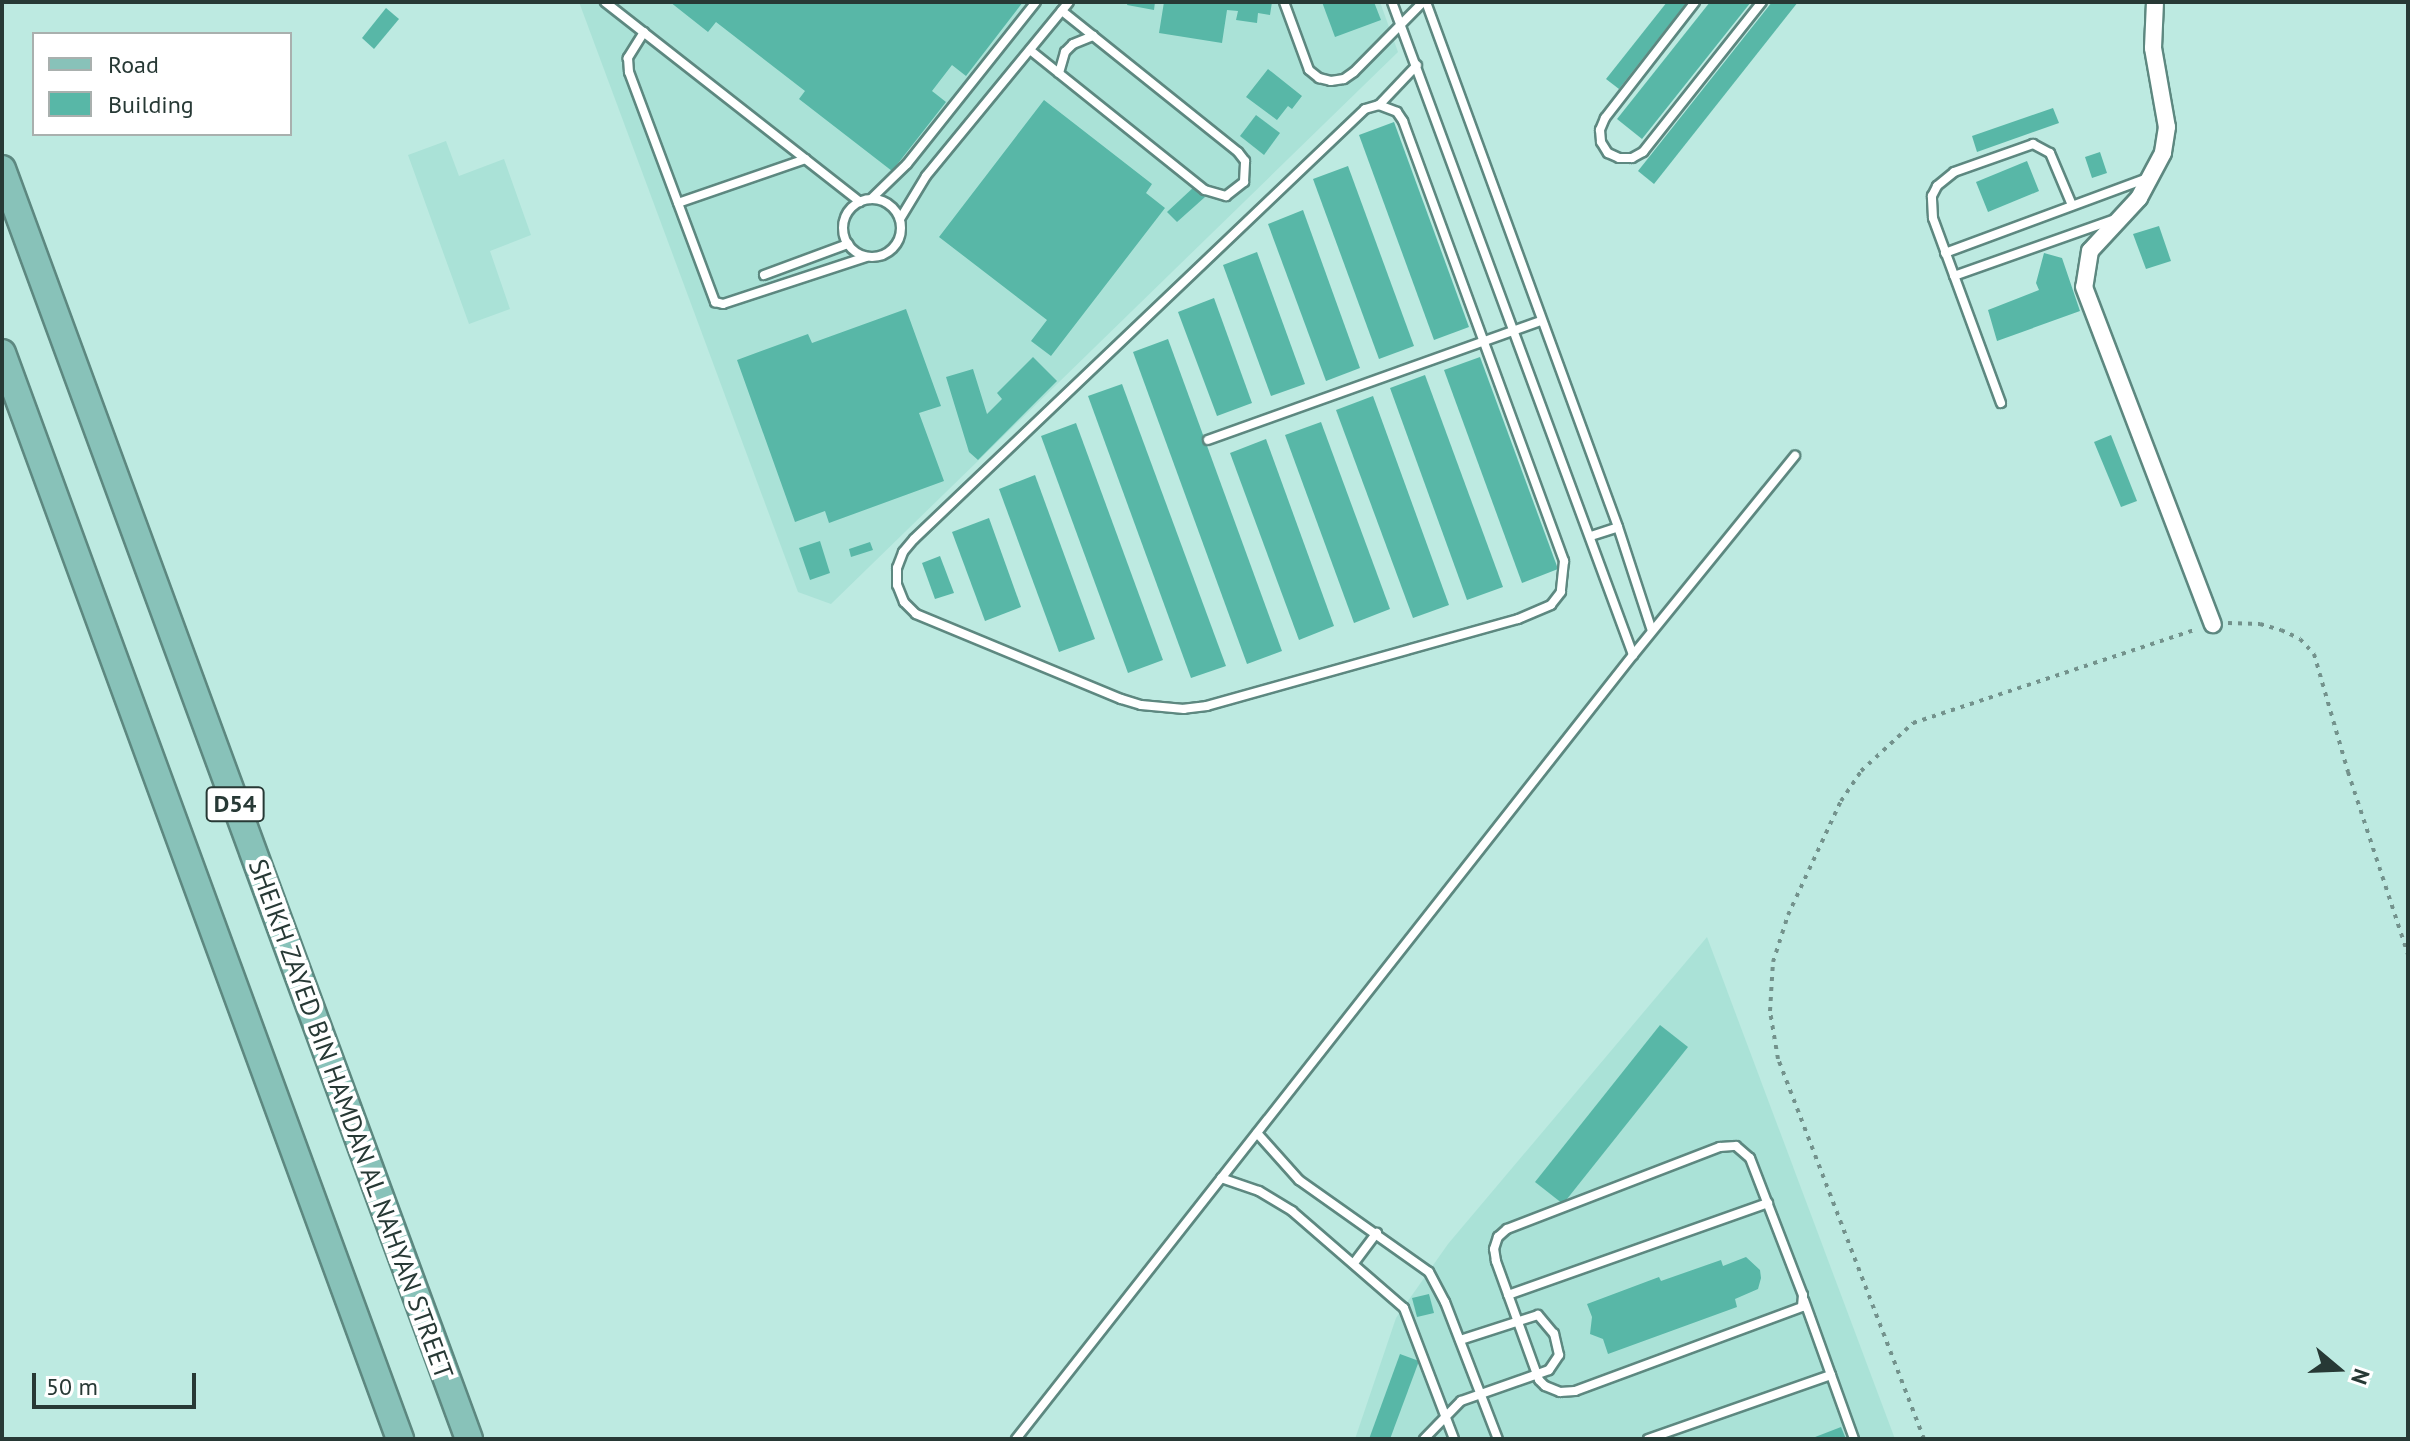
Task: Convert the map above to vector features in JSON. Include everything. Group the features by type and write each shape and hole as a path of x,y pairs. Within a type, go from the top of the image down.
{"main road":[{"name":"SHEIKH ZAYED BIN HAMDAN AL NAHYAN STREET","path":"2,169 469,1435"},
{"name":"D54","path":"2,353 400,1439"}],"street":[{"path":"2155,2 2153,48 2167,127 2163,153 2153,176 2090,251 2084,287 2213,624"}],"lane":[{"path":"605,2 860,202"},
{"path":"866,257 848,244 844,235 846,216 860,202 871,199 907,164 1036,2"},
{"path":"644,32 628,58 629,72 713,298 719,304 866,257 883,255 896,244 900,219 926,176 1069,2"},
{"path":"1284,2 1309,70 1331,81 1354,72 1425,2 1618,527 1652,631"},
{"path":"1392,2 1633,655"},
{"path":"1695,2 1605,118 1600,130 1601,142 1608,153 1619,158 1632,158 1643,152 1762,2"},
{"path":"1030,50 1205,190 1226,196 1236,191 1247,171 1238,152 1062,11"},
{"path":"1059,73 1065,52 1073,44 1093,36"},
{"path":"1379,105 1397,112 1403,121 1564,561 1561,592 1551,605 1538,614 1207,706 1173,708 1121,699 916,614 904,602 897,585 897,568 903,552 914,539 1357,117 1379,105 1417,65"},
{"path":"2001,403 1930,207 1937,186 1954,172 2033,144 2043,146 2055,162 2072,205"},
{"path":"678,203 806,159"},
{"path":"1945,253 2153,176"},
{"path":"871,199 889,204 900,219"},
{"path":"1954,276 2122,216"},
{"path":"764,275 848,244"},
{"path":"1208,440 1540,321"},
{"path":"1016,1439 1652,631 1795,456"},
{"path":"1591,536 1618,527"},
{"path":"1257,1133 1299,1180 1429,1272 1460,1340 1498,1439"},
{"path":"1804,1299 1802,1307 1794,1313 1575,1391 1553,1390 1537,1375 1494,1249 1502,1232 1720,1147 1736,1146 1747,1153 1768,1203 1804,1299 1854,1439"},
{"path":"1221,1178 1259,1191 1284,1206 1404,1308 1454,1439"},
{"path":"1508,1295 1768,1203"},
{"path":"1354,1263 1377,1233"},
{"path":"1424,1439 1461,1401 1537,1375 1557,1362 1557,1341 1542,1317 1529,1315 1460,1340"},
{"path":"1648,1439 1831,1375"}],"path":[{"path":"1924,1439 1778,1059 1770,1011 1773,962 1788,915 1841,801 1869,763 1913,723 2213,624 2239,622 2281,630 2300,639 2314,654 2348,772 2408,955"}],"shaded area":[{"path":"579,2 1380,2 1398,52 831,604 798,592"},
{"path":"446,141 459,176 504,159 531,235 490,251 510,309 469,324 408,155"},
{"path":"1707,937 1895,1439 1355,1439 1396,1318 1448,1244"}],"building":[{"path":"670,2 1023,2 966,76 952,65 932,91 946,102 892,171 799,99 805,91 716,22 708,32"},
{"path":"1128,2 1155,2 1154,10 1127,5"},
{"path":"1164,2 1272,2 1270,15 1258,13 1257,23 1236,20 1238,11 1227,10 1222,43 1159,33"},
{"path":"1322,2 1374,2 1381,20 1335,37"},
{"path":"1667,2 1687,2 1619,89 1606,79"},
{"path":"1710,2 1751,2 1642,139 1617,119"},
{"path":"1772,2 1798,2 1654,184 1638,171"},
{"path":"386,8 399,19 374,49 362,38"},
{"path":"1268,69 1302,96 1292,109 1288,106 1277,120 1246,97"},
{"path":"1044,100 1152,184 1146,193 1165,208 1051,356 1031,341 1047,320 939,237"},
{"path":"2053,108 2059,123 1977,152 1972,136"},
{"path":"1256,115 1280,133 1264,155 1240,136"},
{"path":"1394,122 1469,327 1434,340 1359,135"},
{"path":"2100,152 2107,173 2092,178 2085,157"},
{"path":"2027,161 2039,191 1988,212 1976,182"},
{"path":"1348,166 1414,346 1379,359 1313,179"},
{"path":"1195,186 1205,197 1177,222 1167,212"},
{"path":"1303,210 1360,368 1326,381 1268,224"},
{"path":"2159,226 2171,261 2146,269 2133,234"},
{"path":"1257,252 1305,384 1271,396 1223,265"},
{"path":"2044,253 2062,258 2080,311 1997,341 1988,310 2039,290 2036,283"},
{"path":"1214,298 1252,403 1217,416 1178,312"},
{"path":"906,309 941,406 919,413 944,481 829,523 825,511 795,522 737,360 808,334 812,343"},
{"path":"1168,339 1282,651 1247,664 1133,352"},
{"path":"1033,357 1057,381 978,460 969,452 946,377 973,369 987,414 1002,399 997,393"},
{"path":"1480,357 1558,569 1522,583 1444,370"},
{"path":"1425,375 1503,587 1467,600 1390,388"},
{"path":"1122,384 1226,666 1191,678 1088,396"},
{"path":"1373,396 1449,605 1413,618 1336,410"},
{"path":"1321,422 1390,609 1354,623 1285,435"},
{"path":"1076,423 1163,660 1128,673 1041,436"},
{"path":"2111,435 2137,501 2121,507 2094,442"},
{"path":"1266,439 1334,626 1299,640 1230,453"},
{"path":"1035,475 1095,639 1059,652 999,489"},
{"path":"989,518 1021,607 985,621 952,532"},
{"path":"820,541 830,573 810,580 799,548"},
{"path":"870,542 873,550 851,557 849,549"},
{"path":"940,556 954,593 935,599 922,563"},
{"path":"1660,1025 1688,1047 1563,1204 1535,1182"},
{"path":"1746,1257 1760,1270 1761,1278 1758,1289 1735,1299 1737,1307 1608,1354 1603,1339 1590,1334 1592,1317 1587,1304 1659,1277 1661,1281 1721,1260 1723,1266"},
{"path":"1429,1294 1434,1313 1417,1317 1412,1298"},
{"path":"1400,1354 1419,1361 1390,1439 1369,1439"},
{"path":"1841,1427 1846,1439 1810,1439"}]}
